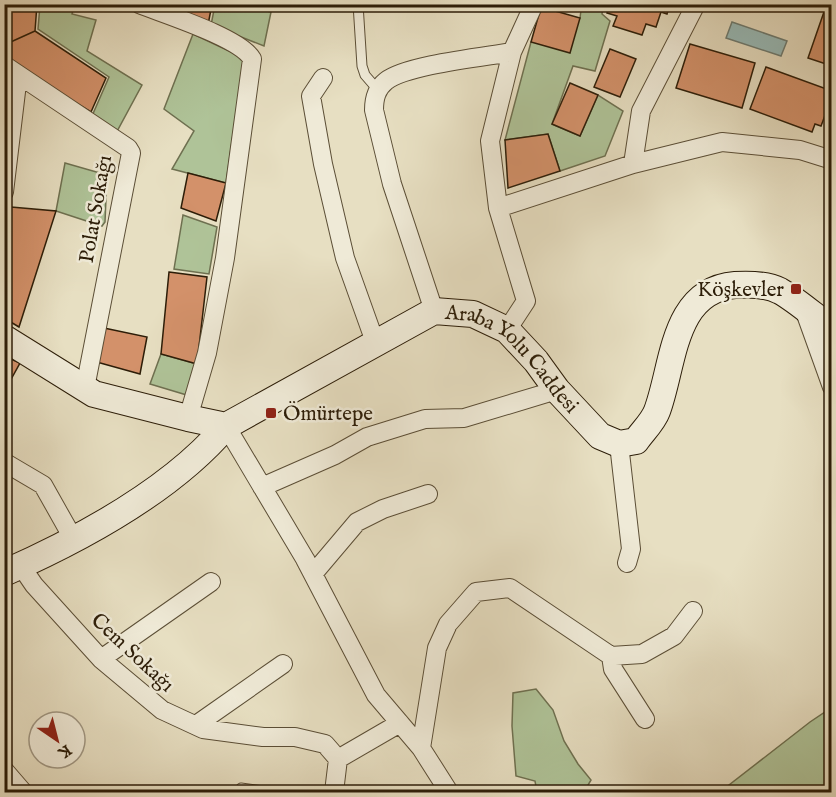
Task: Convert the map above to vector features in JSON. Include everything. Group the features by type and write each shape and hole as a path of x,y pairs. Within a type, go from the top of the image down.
{"street":[{"path":"139,4 233,42 248,51 252,59 225,258 207,353 188,418"},
{"path":"507,330 526,301 498,208 490,141 512,52 534,4"},
{"path":"633,164 641,111 696,4"},
{"path":"435,311 392,184 374,110 374,100 378,90 386,81 411,70 512,52"},
{"path":"4,192 11,70"},
{"name":"Polat Sokağı","path":"11,70 128,148 131,153 85,388"},
{"path":"323,78 311,96 323,164 345,258 375,342"},
{"path":"498,208 633,164 722,142 800,150 831,160"},
{"path":"627,563 632,549 619,444 636,441 657,413 669,364 686,315 701,299 720,286 754,283 779,291 831,329"},
{"path":"804,309 831,387"},
{"name":"Araba Yolu Caddesi","path":"13,569 74,540 113,517 172,476 207,448 226,426 435,311 473,314 507,330 536,361 557,390 600,435 619,444"},
{"path":"4,338 94,394 226,426 313,574 376,695 421,748 448,792"},
{"path":"262,487 335,455 367,437 425,419 464,418 557,390"},
{"path":"4,462 43,485 74,540"},
{"path":"313,574 357,522 383,508 428,494"},
{"name":"Cem Sokağı","path":"13,569 34,585 101,658 162,710 203,729 251,735 295,737 326,744 338,759"},
{"path":"101,658 211,582"},
{"path":"421,748 437,648 448,624 476,592 510,588 611,656 642,654 674,636 693,611"},
{"path":"611,656 613,669 645,719"},
{"path":"196,725 283,664"},
{"path":"334,792 338,759 400,723"},
{"path":"4,770 23,792"}],"lane":[{"path":"358,4 362,66 370,83 378,90"},
{"path":"241,788 271,792"}],"green space":[{"path":"40,5 74,5 72,14 96,20 87,51 142,85 115,135 92,116 109,77 38,29"},
{"path":"215,5 239,5 271,12 264,46 211,25"},
{"path":"569,5 603,5 602,14 610,21 595,71 573,66 552,124 580,136 598,95 623,111 605,156 560,171 548,134 505,140 531,42 580,18 581,10"},
{"path":"193,34 244,58 226,183 172,169 194,131 164,109"},
{"path":"65,163 107,175 105,222 102,226 56,211"},
{"path":"183,215 217,227 209,274 174,269"},
{"path":"161,354 197,364 190,396 150,384"},
{"path":"536,689 553,710 564,741 591,780 584,792 537,792 535,781 516,776 512,726 513,693"},
{"path":"831,708 831,792 720,792 810,722"}],"water":[{"path":"732,22 787,41 781,56 726,38"}],"building":[{"path":"23,4 37,4 35,31 4,45 4,12"},
{"path":"185,4 212,4 208,25 182,17"},
{"path":"610,4 670,4 667,14 661,12 656,27 646,24 642,35 613,26 617,16 607,13"},
{"path":"541,7 580,18 570,53 531,42"},
{"path":"825,9 832,11 832,66 808,58"},
{"path":"35,31 106,78 91,112 4,60 4,45"},
{"path":"690,44 755,63 742,108 676,88"},
{"path":"610,49 636,59 620,97 594,87"},
{"path":"766,67 832,91 821,126 815,124 812,132 750,109"},
{"path":"570,83 598,95 580,136 552,124"},
{"path":"548,134 560,171 508,188 505,140"},
{"path":"188,173 226,183 216,221 181,208"},
{"path":"11,207 56,211 19,327 4,318 4,241"},
{"path":"169,272 207,277 197,364 161,354"},
{"path":"104,328 147,337 140,374 93,361"},
{"path":"4,356 20,363 4,392"}],"place":[{"name":"Köşkevler","path":"796,289"},
{"name":"Ömürtepe","path":"271,413"}]}
